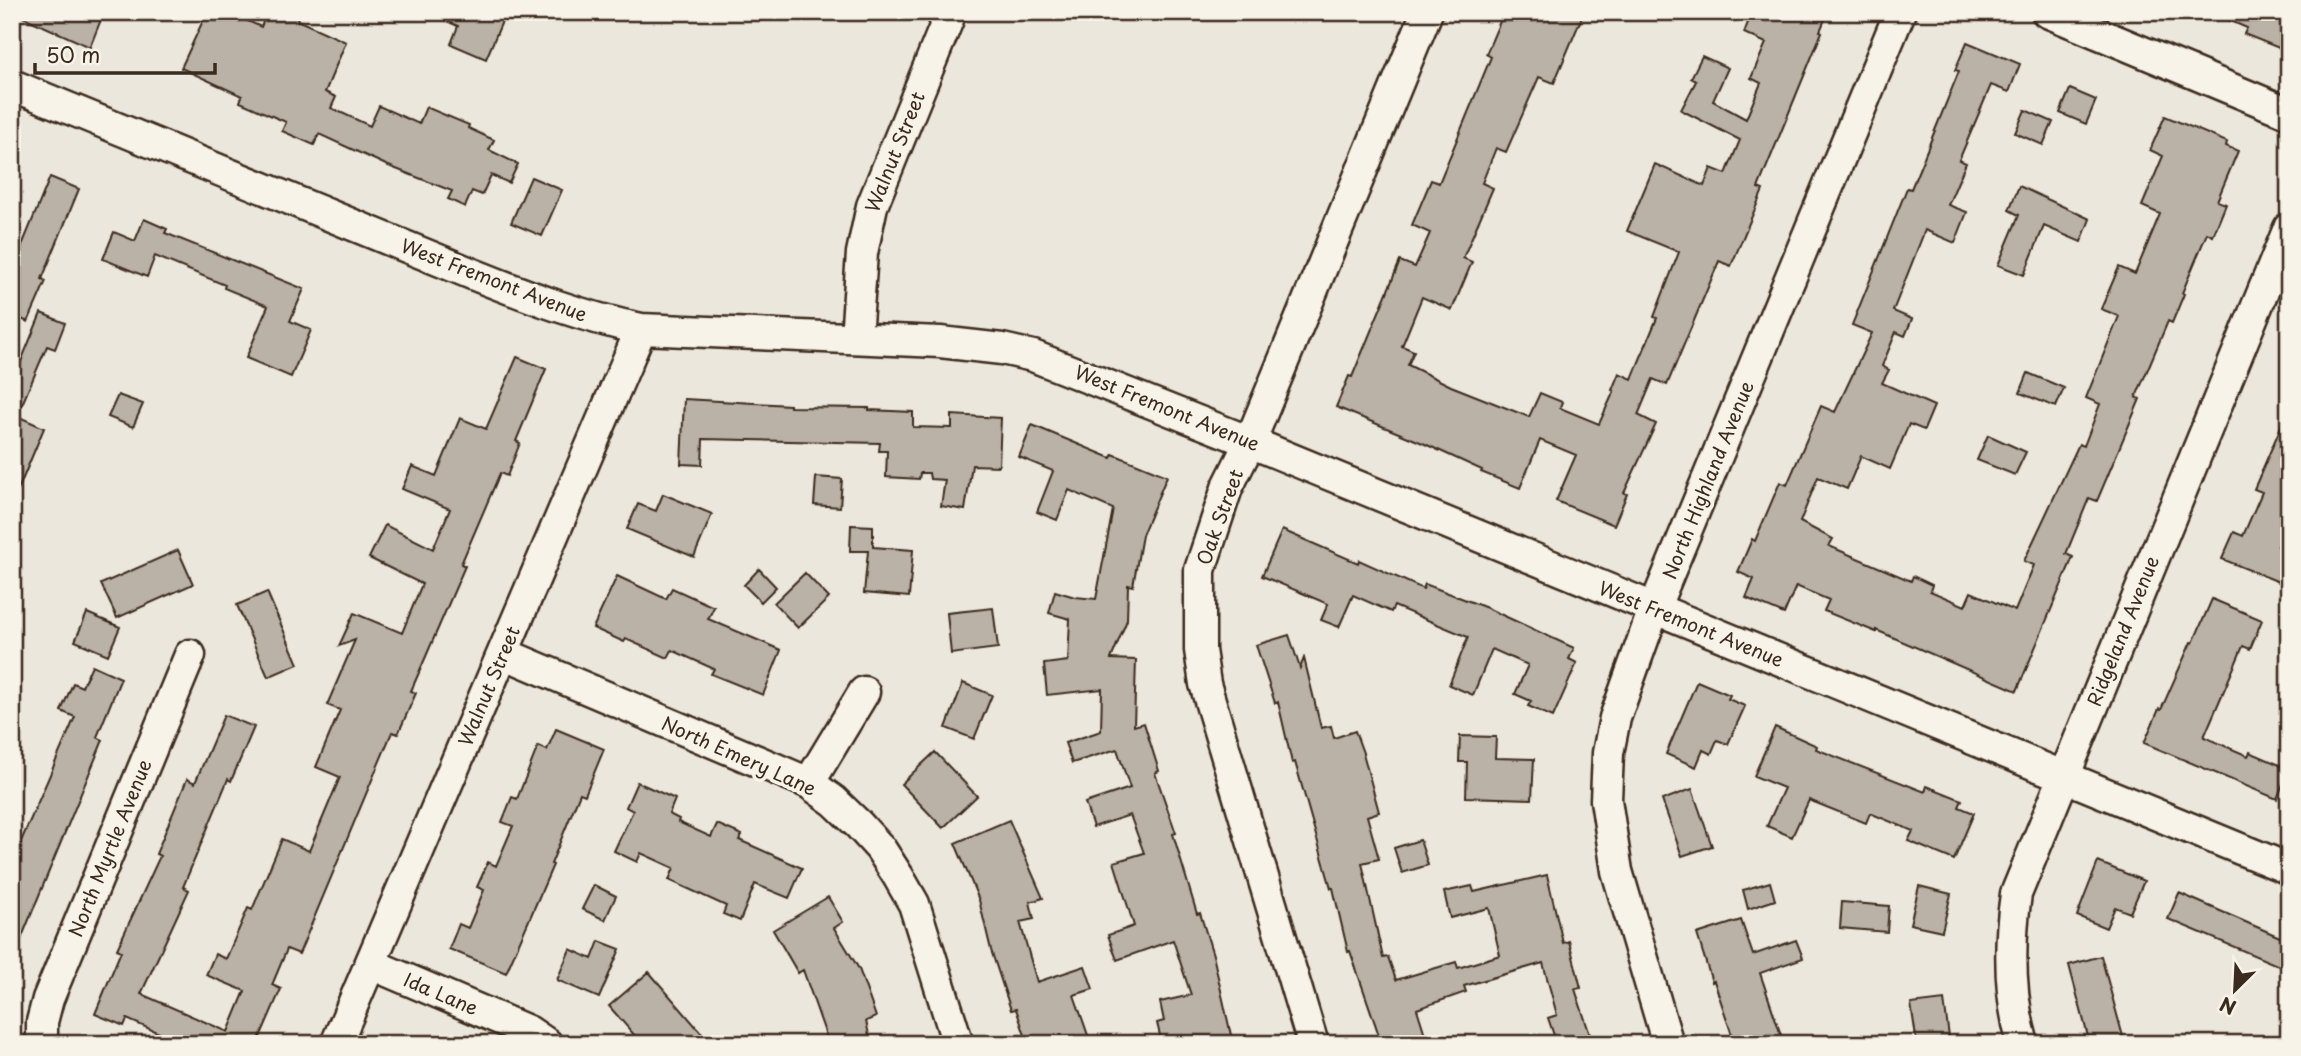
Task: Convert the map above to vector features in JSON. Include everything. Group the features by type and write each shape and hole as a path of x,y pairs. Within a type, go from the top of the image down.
{"street":[{"name":"Walnut Street","path":"856,338 862,253 872,206 951,12"},
{"name":"Oak Street","path":"1313,1044 1205,684 1200,650 1200,570 1227,488 1250,442 1427,12"},
{"name":"North Highland Avenue","path":"1668,1044 1618,872 1606,800 1608,753 1615,718 1654,610 1900,12"},
{"path":"2047,12 2289,113"},
{"name":"West Fremont Avenue","path":"12,86 541,301 599,320 641,329 940,342 1002,349 1077,371 2289,869"},
{"name":"Ridgeland Avenue","path":"2023,1044 2012,988 2011,925 2016,894 2289,229"},
{"name":"Walnut Street","path":"336,1044 641,329"},
{"name":"North Emery Lane","path":"503,653 808,783 834,801 880,848 914,904 958,1044"},
{"name":"North Myrtle Avenue","path":"42,1044 42,1022 48,999 190,655"},
{"path":"808,783 864,692"},
{"name":"Ida Lane","path":"371,964 528,1031 547,1044"}],"building":[{"path":"12,12 104,12 90,47"},
{"path":"207,12 228,12 261,27 267,12 300,12 297,20 346,42 325,92 336,97 331,108 370,126 379,106 419,124 426,107 469,125 468,128 494,140 489,150 518,164 509,183 491,175 482,195 472,191 465,207 448,199 452,191 386,165 319,134 314,145 282,131 286,122 240,102 242,96 181,68"},
{"path":"426,12 506,12 486,59 451,44 458,26"},
{"path":"1504,12 1584,12 1554,83 1539,77 1506,152 1496,148 1482,183 1493,188 1463,258 1472,262 1452,310 1422,297 1402,346 1414,351 1408,365 1451,386 1529,417 1540,393 1562,402 1560,408 1599,424 1619,373 1632,379 1657,318 1654,317 1679,252 1627,231 1655,164 1704,186 1711,168 1726,174 1740,140 1681,110 1696,81 1691,78 1702,56 1728,68 1713,101 1746,119 1761,83 1751,78 1766,43 1744,33 1752,12 1828,12 1758,188 1763,190 1731,266 1719,261 1667,385 1653,379 1638,415 1656,424 1624,493 1627,494 1614,525 1556,501 1576,455 1540,440 1520,488 1336,407 1349,376 1352,377 1400,261 1415,267 1430,233 1412,225 1431,180 1439,183 1491,57 1486,54"},
{"path":"2210,12 2268,12 2289,21 2289,52 2244,34 2247,28"},
{"path":"1967,42 2020,64 2009,92 1991,85 1959,160 1966,163 1948,205 1967,212 1955,243 1925,230 1893,311 1912,319 1905,336 1896,332 1882,366 1889,370 1882,383 1934,406 1924,430 1909,424 1890,469 1861,456 1847,489 1818,477 1800,522 1833,539 1829,546 1911,581 1913,576 1932,585 1930,591 1965,606 1971,592 2015,611 2034,565 2024,561 2079,444 2084,446 2100,404 2086,398 2119,316 2101,309 2119,267 2135,274 2160,214 2142,206 2163,156 2150,150 2165,116 2227,142 2226,146 2238,151 2217,201 2226,204 2213,236 2207,233 2172,323 2168,321 2136,397 2140,399 2097,501 2089,498 2066,554 2073,557 2017,691 1876,630 1824,611 1829,600 1796,586 1784,614 1746,598 1754,579 1738,572 1752,539 1755,541 1780,482 1787,485 1821,406 1835,412 1872,333 1852,325 1907,188 1911,189 1938,123 1959,71 1955,70"},
{"path":"2070,89 2096,100 2086,124 2060,113"},
{"path":"2025,110 2053,122 2043,145 2015,133"},
{"path":"50,177 79,189 42,279 46,281 28,322 12,315 12,270"},
{"path":"531,177 562,190 542,236 511,223"},
{"path":"2019,186 2090,219 2081,242 2044,226 2024,275 1998,265 2019,215 2009,210"},
{"path":"144,219 167,229 165,233 304,289 290,321 311,330 291,377 246,358 268,306 155,256 147,277 103,259 114,232 135,241"},
{"path":"41,313 65,323 55,349 47,346 17,416 44,428 13,502 12,369 17,371"},
{"path":"517,357 546,369 516,441 520,443 507,476 500,473 461,564 465,566 411,691 416,693 398,734 392,732 299,954 287,949 272,985 281,989 257,1044 184,1044 127,1019 124,1026 95,1014 121,951 117,949 160,856 156,854 187,779 195,783 224,715 254,727 231,781 228,779 183,887 189,890 141,994 228,1032 245,991 206,975 215,954 226,959 248,908 252,910 282,839 309,851 340,777 316,767 340,710 327,705 355,640 339,646 354,613 402,633 422,584 369,558 385,525 433,549 450,509 402,489 412,466 436,476 460,418 486,429"},
{"path":"2028,373 2064,388 2056,407 2020,393"},
{"path":"118,395 143,404 133,427 108,417"},
{"path":"684,399 913,412 913,427 952,428 952,415 1001,418 999,466 972,465 965,510 941,506 945,480 930,479 929,473 920,473 919,479 886,477 887,451 879,451 880,443 703,439 702,465 681,464"},
{"path":"2289,408 2289,521 2278,546 2289,551 2289,586 2222,559 2234,532 2243,536 2262,492 2254,489"},
{"path":"1032,425 1111,458 1113,454 1167,476 1142,535 1133,586 1128,585 1127,620 1111,659 1136,660 1134,726 1144,723 1159,771 1155,773 1176,833 1173,834 1197,914 1200,913 1213,955 1233,1044 1162,1044 1157,1023 1164,1021 1160,1002 1191,995 1173,940 1117,960 1108,935 1134,926 1114,862 1144,853 1130,815 1093,827 1085,803 1130,788 1117,749 1072,763 1065,743 1101,731 1102,689 1047,695 1044,664 1068,661 1070,619 1049,613 1055,591 1096,599 1113,509 1069,490 1057,520 1037,512 1053,471 1019,457"},
{"path":"1988,435 2026,452 2015,475 1977,460"},
{"path":"816,477 842,479 840,507 814,505"},
{"path":"663,494 712,514 694,557 627,529 638,504 656,511"},
{"path":"851,525 873,526 873,547 913,550 909,597 864,593 868,551 850,551"},
{"path":"1282,530 1423,589 1425,584 1487,608 1574,648 1569,659 1577,663 1553,717 1528,706 1531,701 1515,694 1528,665 1492,649 1473,695 1449,685 1468,637 1394,606 1391,612 1353,595 1339,627 1321,620 1328,604 1262,576"},
{"path":"178,550 193,584 117,618 101,584"},
{"path":"759,569 776,587 761,602 744,585"},
{"path":"805,573 829,598 798,628 774,603"},
{"path":"617,576 666,599 672,588 714,607 708,619 781,650 763,695 711,674 714,669 672,650 668,658 593,628"},
{"path":"267,592 298,664 268,677 237,605"},
{"path":"2212,599 2262,620 2250,649 2243,646 2204,737 2248,756 2250,752 2289,769 2277,799 2144,743"},
{"path":"993,608 998,648 951,654 947,613"},
{"path":"87,613 120,627 108,655 75,641"},
{"path":"1289,635 1300,668 1304,658 1321,728 1331,726 1334,738 1355,731 1363,753 1379,812 1367,816 1379,859 1362,863 1383,958 1388,957 1396,980 1456,962 1458,968 1500,955 1489,908 1450,918 1444,892 1472,886 1474,892 1547,875 1563,943 1569,941 1581,988 1575,989 1593,1044 1557,1044 1548,1018 1557,1015 1543,963 1464,986 1466,992 1417,1009 1428,1044 1382,1044 1350,951 1348,952 1333,888 1295,762 1292,763 1278,702 1275,703 1256,645"},
{"path":"92,665 121,678 97,737 103,740 12,961 12,862 75,717 61,711 73,683 82,687"},
{"path":"1697,681 1730,695 1728,699 1745,706 1728,744 1717,740 1711,754 1703,750 1696,767 1666,754"},
{"path":"963,683 992,695 974,739 946,728"},
{"path":"1775,727 1817,746 1816,749 1925,792 1927,786 1962,800 1959,807 1974,813 1954,860 1908,841 1913,831 1870,813 1866,823 1809,800 1792,837 1767,826 1784,788 1754,776"},
{"path":"556,729 604,749 585,795 580,793 551,864 553,865 506,973 449,949 459,924 468,928 484,890 477,887 488,862 496,866 513,826 502,822 512,797 517,799 538,746 547,750"},
{"path":"1460,736 1496,737 1495,758 1534,759 1532,799 1466,797 1467,762 1459,762"},
{"path":"935,752 977,796 943,828 901,784"},
{"path":"637,782 675,799 669,814 679,819 678,822 711,837 717,824 742,835 739,840 802,868 789,898 755,884 740,921 723,914 726,906 669,880 674,868 641,853 637,862 614,851 633,811 626,807"},
{"path":"1692,789 1712,846 1682,856 1662,800"},
{"path":"1009,820 1043,898 1030,902 1034,919 1020,922 1037,982 1085,966 1093,989 1074,995 1091,1044 1028,1044 1016,1009 1011,1010 991,950 979,900 955,843"},
{"path":"1420,840 1428,865 1402,873 1394,848"},
{"path":"2098,862 2144,881 2130,913 2115,907 2106,928 2077,916"},
{"path":"1770,882 1775,900 1748,909 1743,890"},
{"path":"594,885 616,896 605,920 582,909"},
{"path":"1919,886 1951,894 1942,931 1910,924"},
{"path":"2179,893 2289,941 2289,956 2284,968 2168,919"},
{"path":"828,897 843,922 834,928 859,969 876,1017 866,1021 871,1044 829,1044 803,970 798,973 773,930"},
{"path":"1842,902 1889,906 1887,932 1840,928"},
{"path":"1741,920 1753,955 1796,940 1803,958 1760,973 1784,1044 1735,1044 1714,981 1712,982 1697,934"},
{"path":"599,941 620,949 599,998 557,980 570,949 592,959"},
{"path":"2101,956 2125,1044 2090,1044 2069,965"},
{"path":"649,972 711,1044 642,1044 609,1006"},
{"path":"1944,1000 1950,1044 1917,1044 1911,1004"}]}
